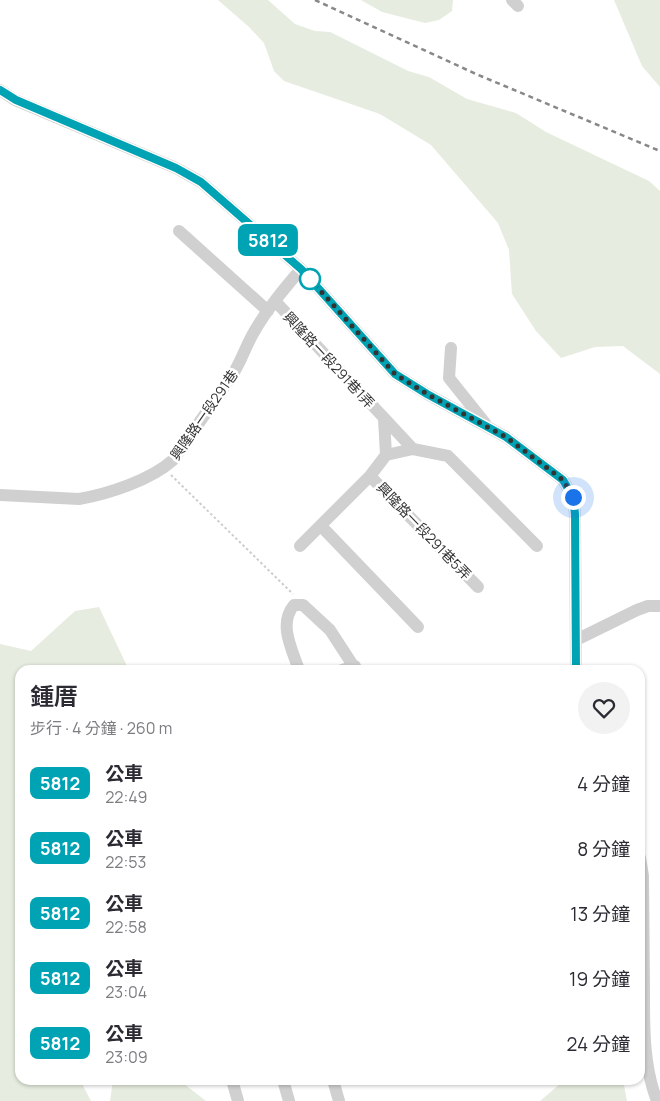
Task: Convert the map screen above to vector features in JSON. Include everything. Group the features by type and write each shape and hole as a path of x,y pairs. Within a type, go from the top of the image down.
{"street":[{"path":"0,90 16,100 176,168 201,182 301,269 395,374 427,394 506,437 563,480 573,497 575,514 576,665"},
{"name":"興隆路一段291巷1弄","path":"179,232 271,306 413,449"},
{"name":"興隆路一段291巷","path":"0,495 85,498 126,485 164,468 173,460 234,372 253,332 301,269"},
{"path":"451,348 449,378 488,427"},
{"path":"384,419 386,455"},
{"path":"300,546 370,476 386,455 413,449 448,456 537,546"},
{"name":"興隆路一段291巷5弄","path":"370,476 478,587"},
{"path":"320,526 418,627"},
{"path":"298,665 285,622 288,612 296,605 303,606 330,630 353,665"},
{"path":"576,640 637,610 648,606 660,606"},
{"path":"645,1033 648,1067 652,1088 657,1101"},
{"path":"233,1085 238,1101"},
{"path":"284,1085 289,1101"},
{"path":"334,1085 339,1101"}],"path":[{"path":"164,468 292,593 296,605"}],"shaded area":[{"path":"218,0 268,0 295,24 315,31 330,32 408,71 429,77 467,99 516,113 546,132 649,181 660,191 660,374 623,346 595,347 561,358 536,331 512,294 509,250 498,223 431,145 380,114 284,81 274,71 264,43"},
{"path":"361,0 453,0 452,11 439,20 425,23 382,12"},
{"path":"614,0 660,0 660,87 642,66"},
{"path":"99,607 127,665 15,665 15,1085 83,1085 91,1101 0,1101 0,644 31,651 75,611"},
{"path":"112,1085 185,1085 206,1101 110,1101"},
{"path":"559,1085 624,1085 627,1101 540,1101"}],"railway":[{"path":"315,0 476,74 660,151"}],"bus line":[{"name":"5812","path":"0,90 16,100 176,168 201,182 301,269 395,374 427,394 506,437 563,480 573,497 575,514 576,665"}],"route":[{"path":"310,279 395,374 427,394 506,437 563,480 573,497"}]}
